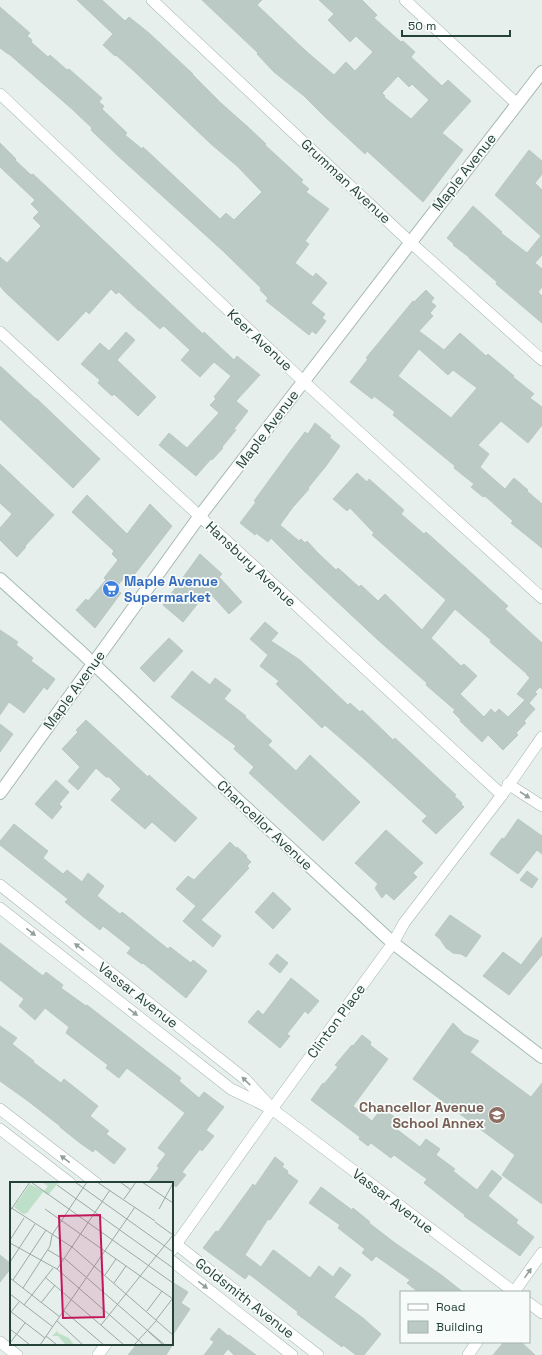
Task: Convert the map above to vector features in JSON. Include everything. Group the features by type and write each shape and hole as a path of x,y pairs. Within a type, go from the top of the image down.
{"street":[{"name":"Grumman Avenue","path":"152,0 410,242 542,360"},
{"path":"405,0 517,104"},
{"name":"Maple Avenue","path":"0,793 199,517 542,72"},
{"name":"Keer Avenue","path":"0,94 303,381 542,598"},
{"name":"Hansbury Avenue","path":"0,332 199,517 502,794"},
{"name":"Chancellor Avenue","path":"0,579 393,944 542,1057"},
{"path":"542,737 508,784 542,806"},
{"name":"Clinton Place","path":"173,1245 393,944 404,922 502,794 508,784"},
{"name":"Vassar Avenue","path":"0,885 245,1079 272,1109 513,1291"},
{"name":"Vassar Avenue","path":"0,908 231,1089 272,1109"},
{"path":"105,991 116,977"},
{"path":"0,1109 95,1182"},
{"path":"0,1129 69,1182"},
{"name":"Goldsmith Avenue","path":"173,1245 318,1355"},
{"path":"515,1291 542,1253"},
{"name":"Goldsmith Avenue","path":"173,1262 291,1354"},
{"path":"530,1304 542,1313"},
{"path":"291,1354 298,1339"},
{"path":"0,1342 17,1355"},
{"path":"468,1355 477,1343"},
{"path":"98,1355 105,1345"}],"building":[{"path":"77,0 102,0 125,21 129,17 149,33 303,180 301,182 309,189 306,192 329,209 305,241 309,244 295,263 313,277 316,273 327,283 311,303 325,314 322,318 326,321 316,334 312,331 309,335 266,301 268,298 260,290 261,288 223,251 117,155 73,110 9,54 0,48 0,7 30,33 27,36 32,40 31,42 48,57 50,55 67,70 69,69 102,98 99,102 104,106 102,109 127,133 125,135 142,149 143,147 220,219 226,213 234,220 262,192 237,166 211,144 135,72 103,45 113,34"},
{"path":"202,0 262,0 257,5 334,75 346,62 355,71 373,52 356,36 350,42 328,20 334,14 319,0 362,0 377,15 374,18 401,42 403,41 415,52 411,57 442,86 448,80 471,101 442,133 463,150 423,202 367,151 365,154 304,96 274,72 257,54 258,53","holes":["398,76 409,87 412,84 429,100 411,119 384,97 385,96 382,93"]},
{"path":"0,143 16,159 15,160 31,175 33,174 203,334 204,332 234,360 237,356 260,375 236,401 248,411 234,429 236,430 222,447 223,448 196,476 159,445 169,433 187,448 219,413 210,405 216,399 214,397 231,376 214,362 200,377 181,360 190,350 165,327 163,326 160,329 119,292 116,294 111,289 89,314 86,311 58,341 5,292 0,286 0,257 7,263 41,226 33,218 39,212 31,204 35,200 0,167"},
{"path":"529,150 542,161 542,174 535,183 542,190 542,255 535,263 542,269 542,287 538,292 542,296 542,323 496,284 497,282 453,245 454,244 447,238 473,206 502,232 501,233 527,253 541,236 495,195"},
{"path":"426,290 434,298 431,302 436,306 430,313 433,316 419,331 444,350 460,333 486,356 488,354 534,394 530,398 542,407 542,425 528,443 501,421 478,445 489,454 480,467 505,489 514,478 542,504 542,548 511,523 513,521 485,496 483,497 471,487 474,484 454,468 455,466 393,415 395,412 374,396 372,399 350,382 368,359 366,358 413,301 414,302","holes":["419,349 448,375 453,370 477,388 451,418 398,376"]},
{"path":"126,332 135,340 117,360 156,397 138,416 114,394 112,396 98,383 100,380 81,364 100,343 109,351"},
{"path":"0,366 100,459 73,488 0,419"},
{"path":"315,423 331,436 329,437 340,446 308,488 309,489 280,525 299,541 301,539 305,543 307,541 336,570 338,568 359,587 361,585 378,601 385,594 422,630 446,600 372,535 374,533 350,508 347,511 333,499 357,473 367,482 369,479 404,510 401,514 424,534 426,532 508,606 505,609 542,643 542,689 540,687 535,692 537,694 529,703 535,709 524,721 526,723 516,733 518,735 503,750 488,735 482,742 460,721 461,720 453,712 455,710 426,685 427,683 378,640 271,538 268,542 256,533 255,535 240,523 256,502 254,501 305,432 308,434","holes":["455,609 491,640 490,642 530,678 517,694 525,700 508,717 499,709 495,713 491,709 484,717 460,694 477,676 464,664 461,666 431,638"]},
{"path":"0,464 54,515 25,546 26,547 17,557 0,540 0,528 12,514 0,503"},
{"path":"87,495 127,534 150,504 172,526 131,579 127,575 115,588 121,593 95,628 76,610 86,599 88,601 106,580 104,578 118,560 112,554 114,551 72,512"},
{"path":"200,554 222,574 219,577 242,602 229,614 208,591 183,622 163,605"},
{"path":"265,622 278,633 271,641 300,660 348,705 350,703 360,712 362,710 393,740 395,738 456,795 454,796 462,803 461,804 464,807 436,834 422,821 427,816 325,725 322,728 276,684 279,681 260,666 268,655 250,639"},
{"path":"0,630 18,642 16,645 33,658 31,661 55,679 47,690 44,687 24,713 9,702 0,715"},
{"path":"169,638 183,651 154,682 140,668"},
{"path":"192,671 210,685 215,678 231,690 224,699 246,716 245,717 272,741 268,745 296,771 310,755 360,802 323,841 249,773 254,767 234,749 236,746 171,697"},
{"path":"86,720 148,777 149,775 197,818 175,842 152,822 145,829 111,800 121,789 109,777 106,777 96,768 78,790 68,781 80,767 62,749 78,732 76,730"},
{"path":"0,724 13,734 0,752"},
{"path":"56,780 69,792 59,804 62,807 52,819 35,804"},
{"path":"518,819 542,836 542,854 537,850 518,874 490,854 502,838 504,839"},
{"path":"14,824 48,851 43,858 63,874 67,870 82,882 88,873 104,886 97,896 120,914 122,912 168,949 170,947 191,963 193,960 207,971 186,998 143,963 142,964 127,953 131,948 103,926 100,930 65,902 68,899 0,845 0,841"},
{"path":"386,830 423,863 413,873 417,877 394,900 386,893 382,898 375,888 378,884 355,863"},
{"path":"230,842 247,856 246,857 251,862 247,866 249,868 201,920 221,936 213,947 183,921 196,906 176,889 188,876 194,880"},
{"path":"527,871 538,879 532,888 520,880"},
{"path":"273,892 291,909 273,929 255,912"},
{"path":"450,915 481,936 466,957 461,954 453,953 446,948 440,939 435,935"},
{"path":"542,937 542,955 509,995 483,976 503,952 521,965"},
{"path":"0,943 43,976 46,972 63,985 61,988 86,1006 87,1005 181,1078 179,1081 199,1098 204,1092 224,1107 206,1130 214,1136 202,1151 200,1149 182,1172 186,1175 176,1187 173,1182 149,1182 159,1168 157,1166 166,1154 158,1148 185,1113 127,1068 119,1078 106,1068 108,1065 66,1033 69,1027 45,1008 35,1020 19,1006 24,999 0,980"},
{"path":"277,954 288,963 280,973 269,964"},
{"path":"291,978 319,1001 308,1014 305,1011 287,1034 290,1036 280,1048 248,1022 258,1010 263,1015"},
{"path":"453,1023 464,1034 479,1041 470,1052 531,1097 542,1083 542,1204 502,1175 515,1155 413,1079"},
{"path":"0,1026 17,1038 12,1044 34,1061 33,1062 61,1083 64,1079 98,1106 90,1116 109,1131 106,1134 126,1149 114,1164 95,1149 93,1152 80,1143 28,1101 0,1081"},
{"path":"362,1035 371,1042 370,1045 388,1059 353,1106 372,1121 382,1108 396,1118 391,1125 420,1147 426,1139 440,1149 436,1155 455,1169 453,1171 477,1190 492,1170 502,1178 488,1196 518,1220 516,1223 534,1237 520,1256 464,1216 465,1215 424,1183 427,1179 394,1155 391,1158 371,1143 368,1146 359,1139 360,1137 311,1100 323,1083 324,1084 338,1067 335,1065"},
{"path":"275,1157 284,1164 282,1167 288,1171 287,1173 298,1181 270,1220 268,1219 245,1255 261,1267 273,1250 310,1278 319,1266 333,1277 340,1267 351,1275 334,1297 363,1318 381,1334 364,1355 356,1355 343,1345 342,1347 297,1314 298,1312 249,1274 245,1279 203,1248 216,1231 218,1232 253,1184 255,1186"},
{"path":"321,1187 352,1210 353,1208 370,1222 369,1223 395,1243 462,1291 417,1291 407,1283 410,1280 376,1256 372,1261 362,1253 365,1249 338,1228 340,1225 309,1203"},
{"path":"0,1255 10,1263 10,1269 0,1282"},
{"path":"173,1283 188,1292 181,1303 190,1309 173,1334"},
{"path":"219,1328 256,1355 234,1355 228,1349 223,1355 204,1355 214,1342 210,1339"},
{"path":"503,1343 522,1343 535,1355 493,1355"},
{"path":"136,1345 172,1345 166,1355 128,1355"}],"place":[{"name":"Maple Avenue Supermarket","path":"111,589"},
{"name":"Chancellor Avenue School Annex","path":"497,1115"}]}
